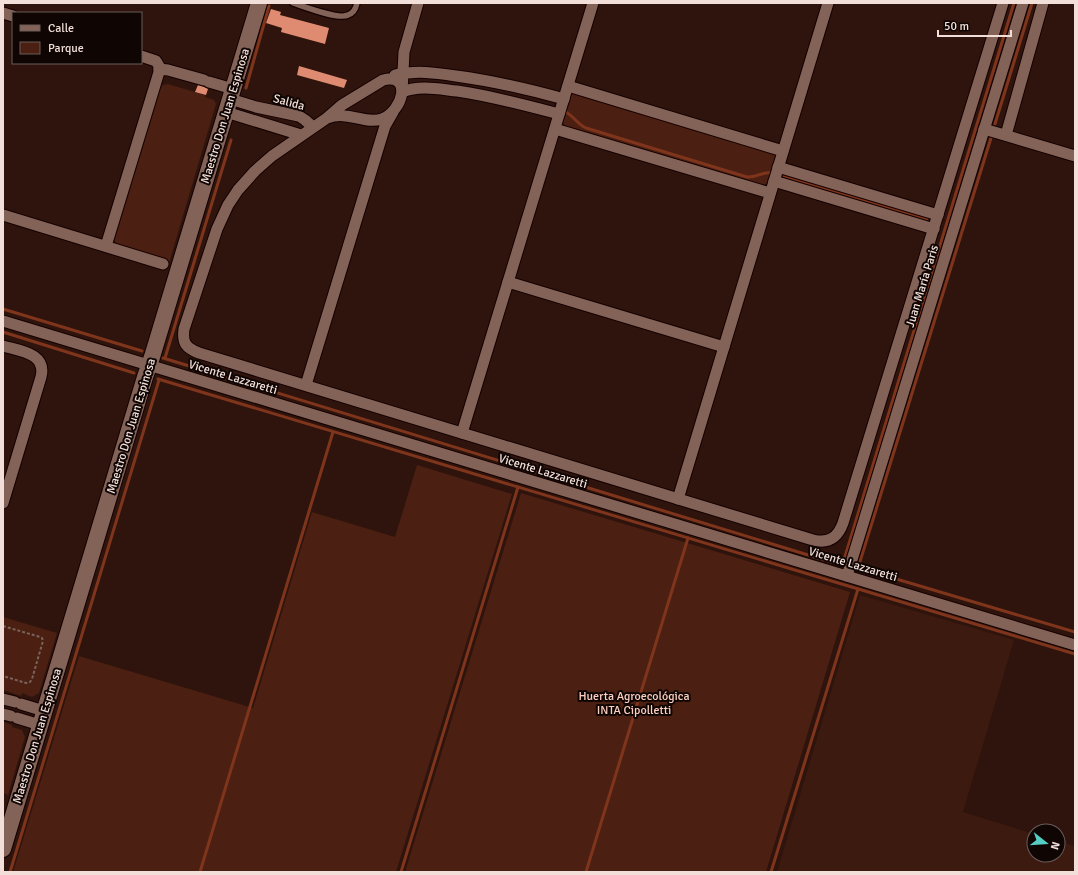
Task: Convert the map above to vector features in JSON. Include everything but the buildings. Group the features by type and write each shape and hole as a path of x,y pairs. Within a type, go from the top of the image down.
{"main road":[{"name":"Maestro Don Juan Espinosa","path":"3,849 259,3"}],"street":[{"path":"306,386 385,126 400,102 402,92 403,57 418,3"},
{"path":"462,433 593,3"},
{"path":"678,499 828,3"},
{"path":"564,99 518,87 474,78 432,72 414,72 397,75 383,80 342,104 327,118 272,156 255,171 238,190 228,205 214,237 184,329 183,339 186,345 195,352 306,386 818,541 827,541 836,536 843,523 1003,3"},
{"name":"Juan María Paris","path":"847,576 1023,3"},
{"path":"1006,135 1043,3"},
{"path":"383,80 398,60 406,42"},
{"path":"106,246 159,69 156,61 142,56"},
{"path":"159,69 168,70 206,81 228,105 297,138"},
{"path":"383,80 394,80 399,83 402,88 402,92"},
{"path":"568,86 783,151"},
{"path":"402,92 421,88 459,91 504,99 559,114"},
{"name":"Salida","path":"228,105 254,106 299,116 313,127"},
{"path":"327,118 344,115 370,121 384,118 394,111"},
{"path":"362,120 370,125 376,133 378,141 377,153"},
{"path":"984,128 1075,156"},
{"path":"555,129 770,193"},
{"path":"778,167 938,215"},
{"path":"774,181 934,229"},
{"path":"3,215 163,264"},
{"path":"508,282 724,347"},
{"name":"Vicente Lazzaretti","path":"3,321 1075,645"},
{"path":"3,346 36,357 42,370 3,503"},
{"path":"3,698 18,703 42,718"},
{"path":"10,716 42,718"}],"lane":[{"path":"294,3 343,17 350,15 358,3"}],"path":[{"path":"3,626 40,637 43,641 30,682 27,683 3,676"}],"shaded area":[{"path":"860,595 1014,640 963,812 1026,832 1026,863 1066,863 1066,843 1075,846 1075,872 777,872"}],"green space":[{"path":"168,84 205,95 205,97 214,100 216,104 169,263 122,249 116,244 114,238 158,89 163,85"},
{"path":"575,92 774,153 776,159 768,182 763,186 567,127 564,125 562,120 570,95"},
{"path":"417,465 512,494 396,872 13,872 79,656 253,708 312,512 395,537"},
{"name":"Huerta Agroecológica INTA Cipolletti","path":"521,493 850,592 766,872 405,872"},
{"path":"3,617 57,633 39,693 32,697 22,693 21,696 3,690"},
{"path":"3,722 22,730 25,737 8,795 3,793"}],"waterway":[{"path":"163,358 831,562 843,563 1014,3"},
{"path":"995,124 1032,3"},
{"path":"246,88 269,6"},
{"path":"564,111 586,128 747,177 772,173"},
{"path":"858,568 991,138"},
{"path":"165,358 231,140"},
{"path":"784,176 927,219"},
{"path":"3,309 142,351"},
{"path":"3,332 134,373"},
{"path":"158,379 1075,654"},
{"path":"10,872 159,380"},
{"path":"200,872 333,432"},
{"path":"401,872 518,487"},
{"path":"586,872 688,538"},
{"path":"856,567 1075,632"},
{"path":"771,872 858,589"}]}
